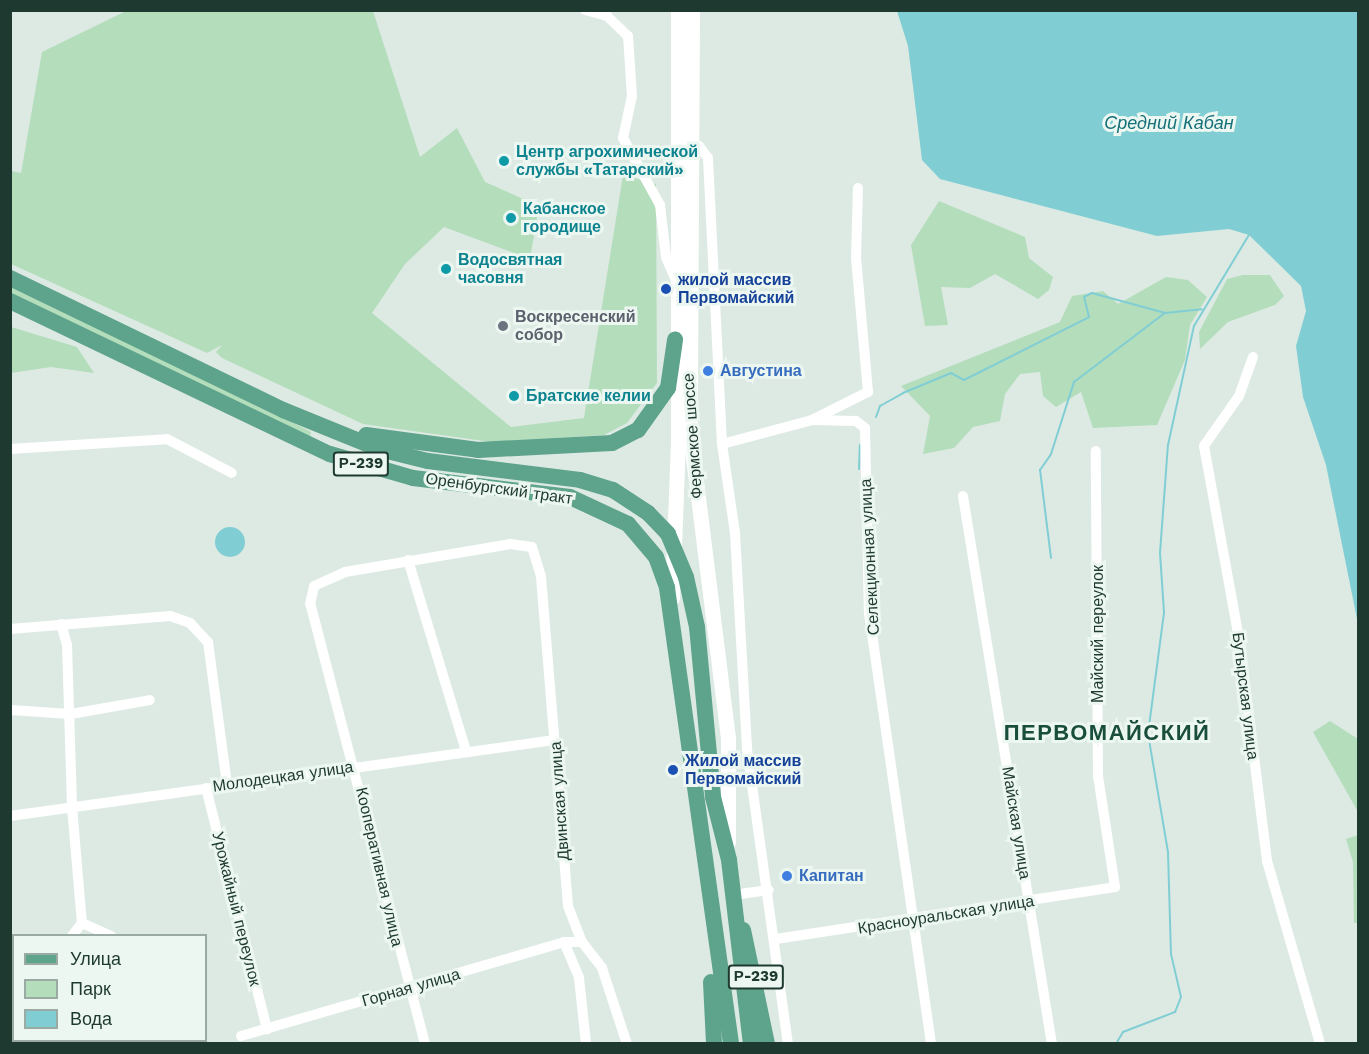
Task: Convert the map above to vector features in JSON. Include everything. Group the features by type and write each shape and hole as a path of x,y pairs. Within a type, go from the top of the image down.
{"main road":[{"name":"Фермское шоссе","path":"672,621 678,439 675,340 678,10"},
{"name":"Фермское шоссе","path":"692,10 690,146 692,470 728,737 729,860"},
{"name":"Оренбургский тракт","path":"10,278 308,421 379,449 428,461 580,480 631,500 668,534 686,576 697,627 713,797 729,860 751,1044"},
{"name":"Оренбургский тракт","path":"10,301 330,454 413,478 543,492 597,505 628,524 656,557 672,621 708,910 731,1044"},
{"name":"Оренбургский тракт","path":"308,421 417,445 478,450 612,443 638,430 668,388 675,340"},
{"name":"Р-239","path":"708,910 714,1044"},
{"name":"Р-239","path":"736,914 751,951 767,1044"}],"street":[{"path":"585,10 607,16 628,36 632,96 623,138 660,205 666,257 676,280"},
{"path":"690,146 699,146 708,158 722,444 735,533 747,749 776,939 788,1044"},
{"path":"722,444 812,420 868,392 856,258 858,188"},
{"name":"Бутырская улица","path":"1253,357 1239,396 1204,446 1240,644 1268,861 1320,1044"},
{"name":"Селекционная улица","path":"812,420 856,421 865,428 869,613 915,920 931,1044"},
{"path":"10,449 167,439 232,473"},
{"name":"Майский переулок","path":"1096,451 1098,776 1116,887"},
{"name":"Майская улица","path":"963,496 1052,1044"},
{"name":"Двинская улица","path":"408,560 510,544 532,547 541,577 568,906 582,942 602,968 627,1044"},
{"path":"408,560 466,751"},
{"name":"Кооперативная улица","path":"408,560 345,572 314,586 311,621 355,766 408,989 425,1044"},
{"path":"10,629 170,616 190,624 208,642 227,785"},
{"path":"61,624 67,645 71,714 72,807 82,923 74,934"},
{"path":"10,710 71,714 150,700"},
{"name":"Молодецкая улица","path":"10,816 355,766 555,740"},
{"name":"Урожайный переулок","path":"206,788 267,1029"},
{"name":"Красноуральская улица","path":"776,939 1029,903 1116,887"},
{"path":"733,895 769,890"},
{"path":"82,923 107,934"},
{"path":"564,942 579,978 586,1044"},
{"name":"Горная улица","path":"241,1036 564,942 582,942"}],"green space":[{"path":"126,11 373,11 420,157 457,128 485,182 539,206 530,259 444,227 405,264 372,313 511,427 584,418 623,175 656,184 657,383 627,423 604,435 491,442 363,424 222,358 216,352 222,345 207,353 11,264 11,171 21,173 42,52"},
{"path":"939,201 1025,237 1029,258 1053,277 1049,290 1038,299 995,274 970,288 941,287 948,325 925,326 911,245"},
{"path":"1243,275 1270,275 1284,296 1275,305 1228,322 1200,349 1199,332 1227,279"},
{"path":"1166,277 1188,280 1207,297 1190,325 1185,360 1157,425 1093,428 1081,392 1056,407 1043,396 1040,372 1020,374 1005,394 1000,421 973,427 954,448 923,454 930,416 901,386 1060,322 1072,296 1103,291 1118,304"},
{"path":"10,287 206,377 311,432 310,438 11,293"},
{"path":"11,327 77,347 94,373 51,367 11,373"},
{"path":"1330,721 1358,739 1358,812 1313,732"},
{"path":"1358,835 1358,923 1354,923 1353,862 1346,839"}],"water":[{"name":"Средний Кабан","path":"897,11 1358,11 1358,624 1326,465 1303,397 1296,346 1306,311 1301,286 1249,235 1229,229 1157,236 940,179 922,160 908,46"},
{"path":"230,527 236,528 244,536 244,548 236,556 230,557 224,556 216,548 215,542 216,536 224,528"}],"waterway":[{"path":"1116,1044 1123,1032 1175,1012 1181,997 1171,954 1168,852 1148,734 1164,612 1160,553 1168,445 1194,326 1249,235"},
{"path":"876,417 880,406 903,393 951,373 964,380 1089,317 1084,297 1092,293 1165,313 1202,309"},
{"path":"1051,558 1040,470 1051,454 1074,382 1165,313"},
{"path":"859,469 860,445"}],"place":[{"name":"Центр агрохимической службы «Татарский»","path":"504,161"},
{"name":"Кабанское городище","path":"511,218"},
{"name":"Водосвятная часовня","path":"446,269"},
{"name":"жилой массив Первомайский","path":"666,289"},
{"name":"Воскресенский собор","path":"503,326"},
{"name":"Августина","path":"708,371"},
{"name":"Братские келии","path":"514,396"},
{"name":"Жилой массив Первомайский","path":"673,770"},
{"name":"Капитан","path":"787,876"}],"district":[{"name":"ПЕРВОМАЙСКИЙ","path":"1107,733"}]}
